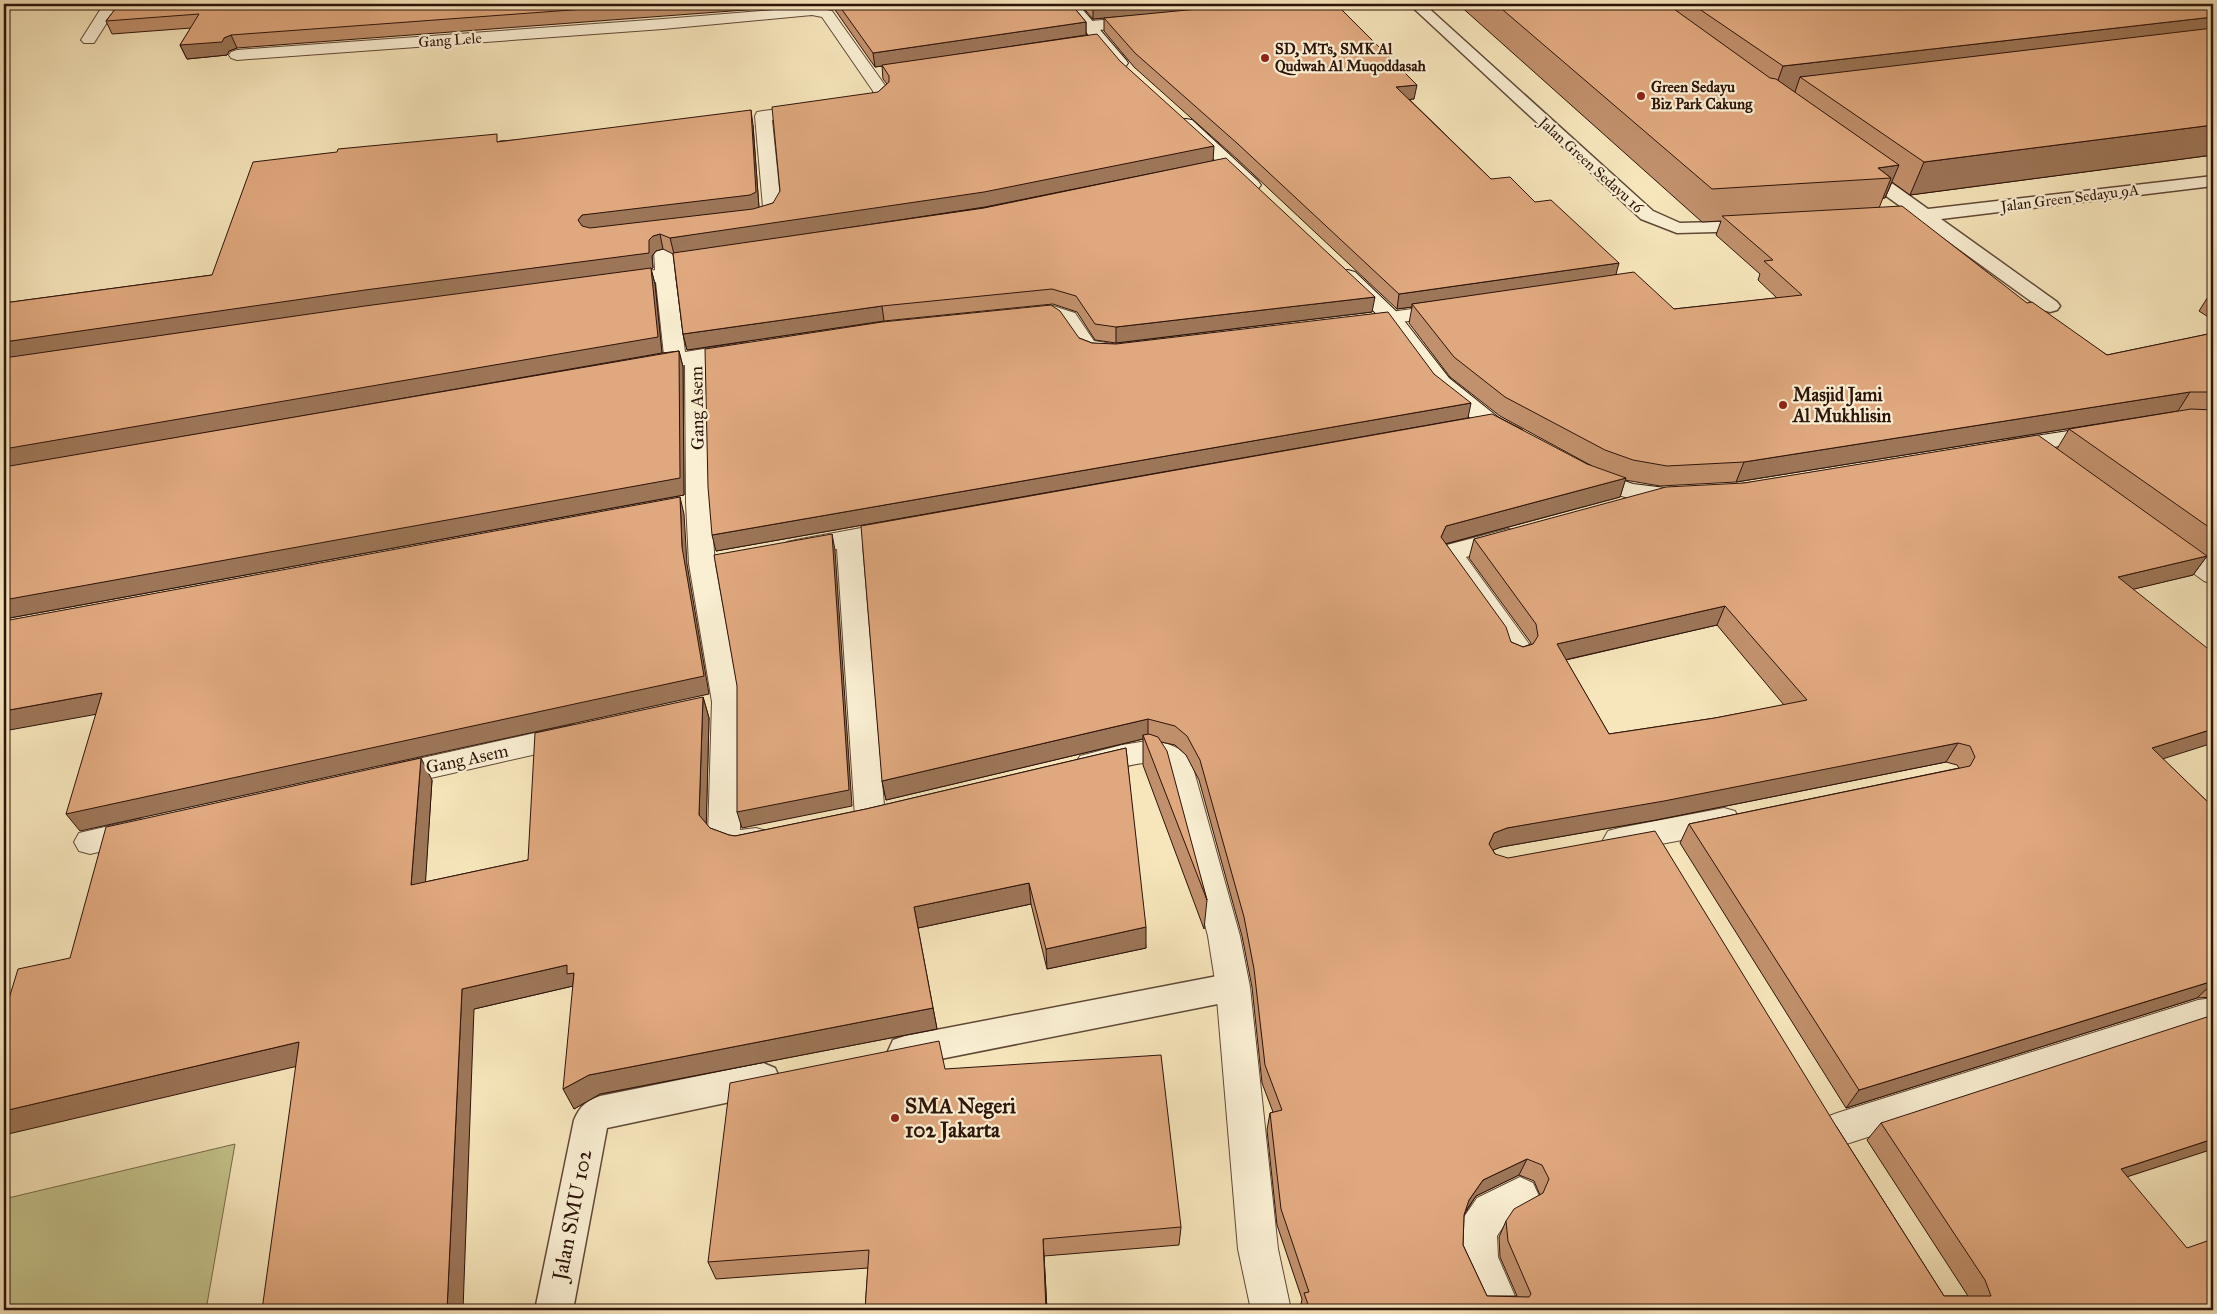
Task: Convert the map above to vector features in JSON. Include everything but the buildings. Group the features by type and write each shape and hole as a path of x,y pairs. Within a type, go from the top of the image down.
{"street":[{"path":"89,40 107,10 115,4"},
{"path":"1070,4 1091,36 1134,78"},
{"name":"Gang Lele","path":"237,55 662,18 812,11 827,14 869,75"},
{"path":"1091,36 1158,20"},
{"path":"743,118 873,100 881,96 881,91 869,75 888,72"},
{"path":"1171,111 1220,166 1265,198"},
{"path":"728,220 756,217 768,213 772,207 762,116"},
{"path":"643,230 672,226 671,266 686,358 756,347"},
{"path":"1336,265 1392,318 1441,383 1491,423 1532,445"},
{"path":"597,284 671,266"},
{"path":"1343,324 1468,307"},
{"path":"1003,316 1053,312 1068,317 1086,345 1093,349 1116,351 1136,348"},
{"name":"Gang Asem","path":"626,368 686,358 689,504 712,562 726,702 724,836 731,842 741,843 787,834"},
{"path":"1462,428 1491,423"},
{"path":"1993,450 2117,430"},
{"path":"2032,444 2056,461"},
{"path":"1573,467 1620,488 1660,496 1700,495"},
{"path":"1612,509 1660,496"},
{"path":"771,552 923,524"},
{"path":"2150,529 2213,575"},
{"path":"1517,654 1515,644 1451,555 1452,552 1528,532"},
{"path":"849,538 870,817"},
{"path":"697,708 726,702"},
{"name":"Gang Asem","path":"367,781 600,730"},
{"path":"1065,770 1148,751 1164,753 1175,761 1182,780 1224,936 1233,986 1258,1249 1271,1310"},
{"path":"1588,846 1664,846 1753,814"},
{"path":"90,842 167,825"},
{"path":"1837,1130 2198,1015 2213,1013"},
{"path":"1501,1310 1478,1260 1478,1231 1491,1211 1520,1196"}],"lane":[{"name":"Jalan Green Sedayu 16","path":"1416,4 1647,215 1678,228 1696,230 1773,225"},
{"path":"1847,159 1927,215 2050,306"},
{"name":"Jalan Green Sedayu 9A","path":"1927,215 2213,181"},
{"path":"1860,219 1927,215"},
{"path":"872,1058 1233,986"},
{"name":"Jalan SMU 102","path":"554,1310 591,1120 600,1112 795,1073"}],"shaded area":[{"path":"235,1144 206,1310 4,1310 4,1199"}],"place":[{"name":"SD, MTs, SMK Al Qudwah Al Muqoddasah","path":"1265,58"},
{"name":"Green Sedayu Biz Park Cakung","path":"1641,96"},
{"name":"Masjid Jami Al Mukhlisin","path":"1783,405"},
{"name":"SMA Negeri 102 Jakarta","path":"895,1118"}]}
